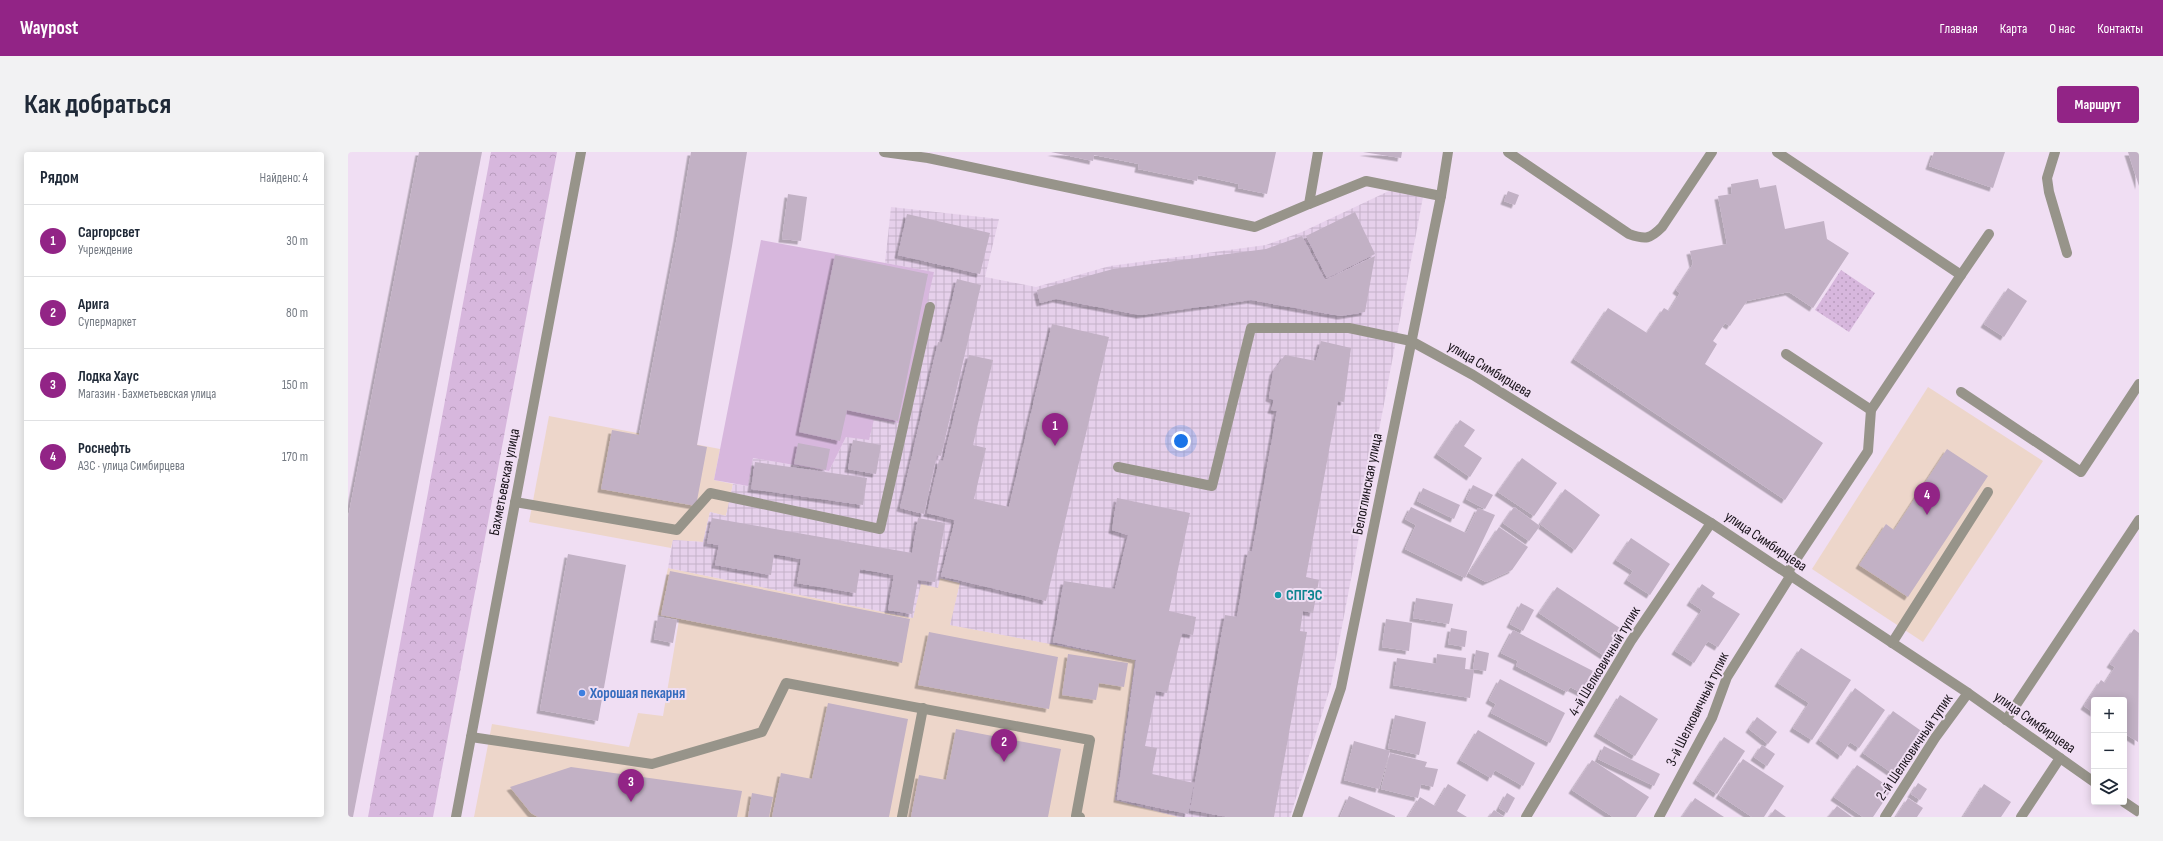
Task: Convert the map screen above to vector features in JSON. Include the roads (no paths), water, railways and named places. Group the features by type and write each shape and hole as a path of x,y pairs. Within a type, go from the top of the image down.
{"street":[{"name":"Бахметьевская улица","path":"456,817 581,152"},
{"path":"884,152 928,158 1255,227 1366,180 1441,196"},
{"path":"1309,204 1318,152"},
{"name":"Белоглинская улица","path":"1297,817 1341,688 1441,196 1448,152"},
{"path":"1508,152 1630,234 1641,238 1652,236 1662,227 1712,152"},
{"path":"1777,152 1961,275"},
{"path":"2054,152 2047,178 2050,197 2067,253"},
{"path":"1786,354 1871,410 1988,234"},
{"path":"516,502 677,530 710,494 880,529 930,307"},
{"name":"улица Симбирцева","path":"1118,467 1212,486 1250,328 1349,328 1411,341 1473,375 1711,523 1968,693 2091,780"},
{"path":"1961,392 2080,472 2139,384"},
{"name":"3-й Шелковичный тупик","path":"1659,817 1712,718 1727,677 1789,574 1868,451 1871,410"},
{"path":"1892,643 1988,492"},
{"path":"2006,720 2139,520"},
{"name":"4-й Шелковичный тупик","path":"1526,817 1631,641 1711,523"},
{"path":"471,737 652,764 762,732 786,683 1090,740 1076,816 1080,817"},
{"name":"2-й Шелковичный тупик","path":"1885,817 1935,738 1968,693"},
{"path":"902,817 924,708"},
{"path":"2021,817 2060,758"},
{"path":"2127,804 2139,812"}],"place":[{"name":"Саргорсвет","path":"1055,446"},
{"name":"Роснефть","path":"1927,515"},
{"name":"СПГЭС","path":"1278,595"},
{"name":"Хорошая пекарня","path":"582,693"},
{"name":"Арига","path":"1004,762"},
{"name":"Лодка Хаус","path":"631,802"}]}
